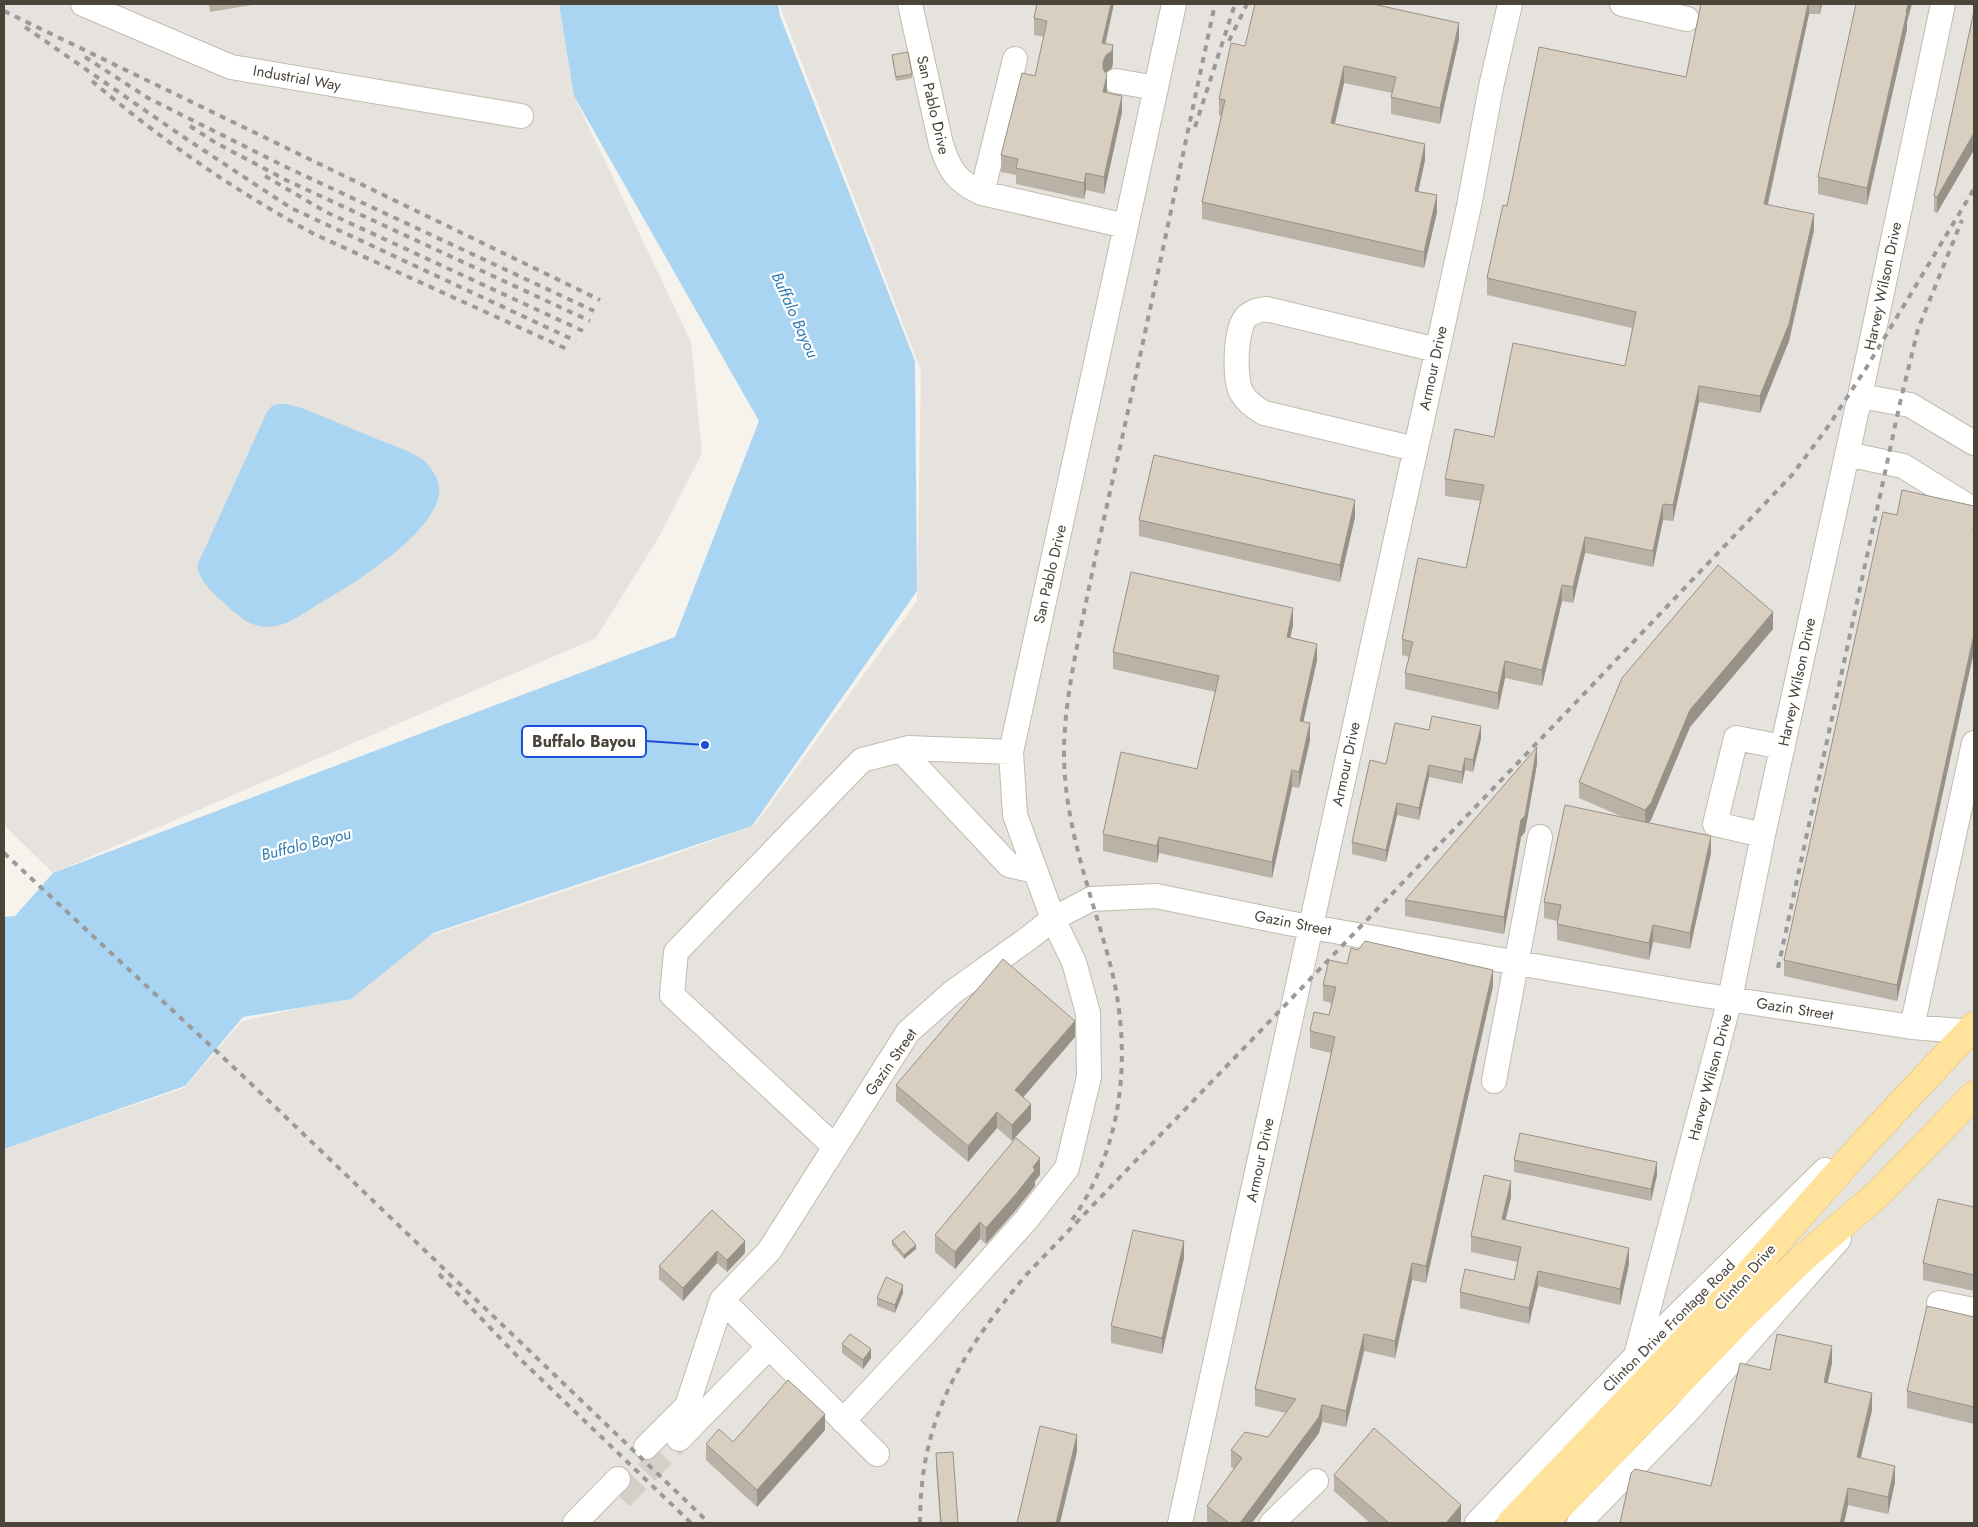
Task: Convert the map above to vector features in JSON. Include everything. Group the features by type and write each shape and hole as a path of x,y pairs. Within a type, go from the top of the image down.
{"main road":[{"name":"Clinton Drive","path":"1511,1523 1745,1278 1869,1138 1972,1030"},
{"name":"Clinton Drive","path":"1543,1523 1741,1318 1803,1258 1878,1194 1974,1095"}],"street":[{"name":"Industrial Way","path":"83,4 230,67 521,116"},
{"name":"San Pablo Drive","path":"910,4 941,144 947,164 958,179 970,188 982,193 1126,226"},
{"name":"San Pablo Drive","path":"844,1421 1026,1219 1066,1168 1088,1077 1088,1013 1074,962 1053,919 1015,815 1010,752 1174,4"},
{"name":"Armour Drive","path":"1180,1523 1469,206 1491,87 1510,4"},
{"path":"1622,4 1687,18"},
{"name":"Harvey Wilson Drive","path":"1636,1356 1730,1000 1763,835 1860,396 1943,4"},
{"path":"982,193 1015,59"},
{"path":"1116,81 1156,88"},
{"path":"1415,449 1264,414 1253,406 1241,393 1236,378 1235,359 1243,321 1253,312 1266,309 1437,350"},
{"path":"1860,396 1910,405 1974,443"},
{"path":"1847,454 1903,466 1974,510"},
{"path":"1763,835 1715,824 1736,738 1783,747"},
{"path":"1912,1027 1974,743"},
{"path":"835,1147 672,995 676,952 862,760 908,748 1010,752"},
{"path":"901,750 1009,865 1036,871"},
{"path":"1494,1081 1540,837"},
{"name":"Gazin Street","path":"722,1300 770,1251 908,1032 953,992 1053,919 1091,899 1156,896 1310,926 1730,1000 1912,1027 1972,1030"},
{"name":"Clinton Drive Frontage Road","path":"1477,1523 1636,1356 1832,1163 1869,1138"},
{"path":"1579,1523 1686,1413 1878,1194"},
{"path":"646,1447 687,1406 722,1300 877,1454"},
{"path":"1939,1303 1974,1310"},
{"path":"679,1439 769,1347"},
{"path":"1272,1523 1316,1481"},
{"path":"575,1523 620,1488 597,1523"}],"shaded area":[{"path":"4,4 559,4 574,96 691,342 702,453 660,535 596,638 53,873 4,825"},
{"path":"779,4 1974,4 1974,1523 4,1523 4,1149 184,1088 242,1021 348,997 428,936 667,857 755,825 917,601 921,371"}],"water":[{"path":"559,4 778,4 780,16 915,361 917,591 752,826 433,933 351,999 243,1017 185,1086 4,1149 4,917 15,916 53,873 675,637 759,421 574,96"},
{"path":"278,404 302,408 415,455 429,465 435,475 439,492 433,511 419,530 378,566 295,619 280,625 264,627 252,624 228,606 207,586 197,566 267,412 272,406"}],"building":[{"path":"1037,4 1111,4 1102,43 1113,45 1112,51 1106,55 1103,62 1103,69 1107,75 1103,92 1122,96 1104,177 1086,173 1084,183 1016,168 1018,159 1001,155 1022,73 1035,76 1047,21 1034,18"},
{"path":"1255,4 1373,4 1459,23 1440,108 1391,97 1396,77 1344,66 1331,123 1425,144 1415,191 1437,195 1424,252 1202,202 1225,100 1219,99 1231,43 1245,46"},
{"path":"1701,4 1808,4 1764,204 1814,214 1789,324 1760,396 1699,386 1673,505 1663,504 1653,551 1585,537 1573,587 1562,585 1542,670 1505,661 1498,693 1405,673 1413,642 1402,639 1418,558 1466,568 1484,485 1445,479 1455,429 1494,437 1513,343 1625,366 1636,312 1487,278 1503,205 1507,206 1539,47 1686,77"},
{"path":"1856,4 1908,4 1867,188 1818,177"},
{"path":"1974,11 1974,133 1937,197 1934,196"},
{"path":"908,52 912,74 896,77 892,55"},
{"path":"1154,455 1355,500 1340,565 1139,520"},
{"path":"1902,490 1974,506 1974,634 1897,985 1784,960 1883,512 1897,515"},
{"path":"1718,565 1773,612 1690,710 1651,803 1645,810 1579,782 1622,678"},
{"path":"1131,572 1293,608 1287,637 1317,644 1300,721 1310,723 1299,772 1292,770 1272,862 1159,837 1157,846 1103,834 1121,752 1197,769 1219,676 1113,652"},
{"path":"1432,716 1481,726 1473,760 1465,758 1462,772 1429,765 1419,808 1397,803 1386,850 1352,842 1370,760 1386,764 1395,723 1429,730"},
{"path":"1537,747 1525,816 1521,820 1504,917 1405,900"},
{"path":"1565,805 1711,836 1690,933 1653,925 1649,943 1557,924 1561,905 1544,902"},
{"path":"1365,941 1493,970 1426,1266 1412,1263 1395,1341 1364,1334 1346,1411 1322,1405 1319,1417 1240,1523 1229,1523 1207,1506 1242,1458 1231,1450 1245,1432 1268,1437 1296,1399 1255,1389 1335,1037 1310,1031 1314,1012 1329,1015 1336,987 1323,985 1329,960 1347,964 1351,948 1358,950"},
{"path":"1003,959 1075,1021 1015,1090 1031,1104 1012,1125 997,1112 968,1146 896,1085"},
{"path":"1520,1133 1657,1162 1651,1189 1514,1160"},
{"path":"1016,1138 1040,1158 1033,1167 1035,1170 986,1228 980,1222 955,1252 935,1235"},
{"path":"1484,1175 1511,1181 1502,1219 1629,1248 1620,1289 1538,1271 1529,1308 1460,1292 1465,1269 1514,1280 1521,1247 1471,1236"},
{"path":"1938,1199 1974,1207 1974,1275 1923,1263"},
{"path":"712,1210 745,1241 727,1260 717,1251 683,1288 659,1266"},
{"path":"1133,1230 1184,1241 1162,1338 1111,1326"},
{"path":"904,1231 916,1245 904,1255 892,1241"},
{"path":"886,1277 903,1285 895,1305 877,1298"},
{"path":"1927,1306 1974,1317 1974,1407 1907,1391"},
{"path":"850,1334 871,1349 863,1360 842,1344"},
{"path":"1777,1334 1832,1346 1824,1382 1872,1393 1857,1457 1895,1466 1888,1497 1848,1488 1840,1523 1620,1523 1631,1473 1635,1469 1711,1486 1740,1363 1770,1370"},
{"path":"788,1380 825,1414 757,1490 706,1444 719,1429 733,1442"},
{"path":"1040,1426 1077,1435 1056,1523 1017,1523"},
{"path":"1374,1428 1461,1505 1446,1523 1389,1523 1334,1475"},
{"path":"953,1452 958,1523 941,1523 936,1453"}],"tunnel":[{"path":"621,1498 679,1439"}],"railway":[{"path":"1072,1220 1090,1190 1104,1159 1114,1126 1120,1092 1122,1058 1121,1024 1116,990 1078,854 1068,802 1064,748 1068,696 1088,592 1215,4"},
{"path":"1195,127 1235,4"},
{"path":"1229,41 1247,4"},
{"path":"4,11 600,300"},
{"path":"25,27 182,136 291,208 576,341"},
{"path":"85,57 148,98 288,168 594,311"},
{"path":"92,81 171,144 227,182 314,234 569,350"},
{"path":"190,126 216,143 288,181 590,321"},
{"path":"265,176 326,212 583,331"},
{"path":"920,1523 922,1485 927,1451 936,1419 964,1360 1003,1304 1026,1275 1792,475 1827,428 1865,370 1974,189"},
{"path":"1778,968 1900,403 1918,329 1962,220"},
{"path":"4,853 244,1077 709,1523"},
{"path":"439,1274 518,1357 691,1523"}],"place":[{"name":"Buffalo Bayou","path":"705,745"}]}
